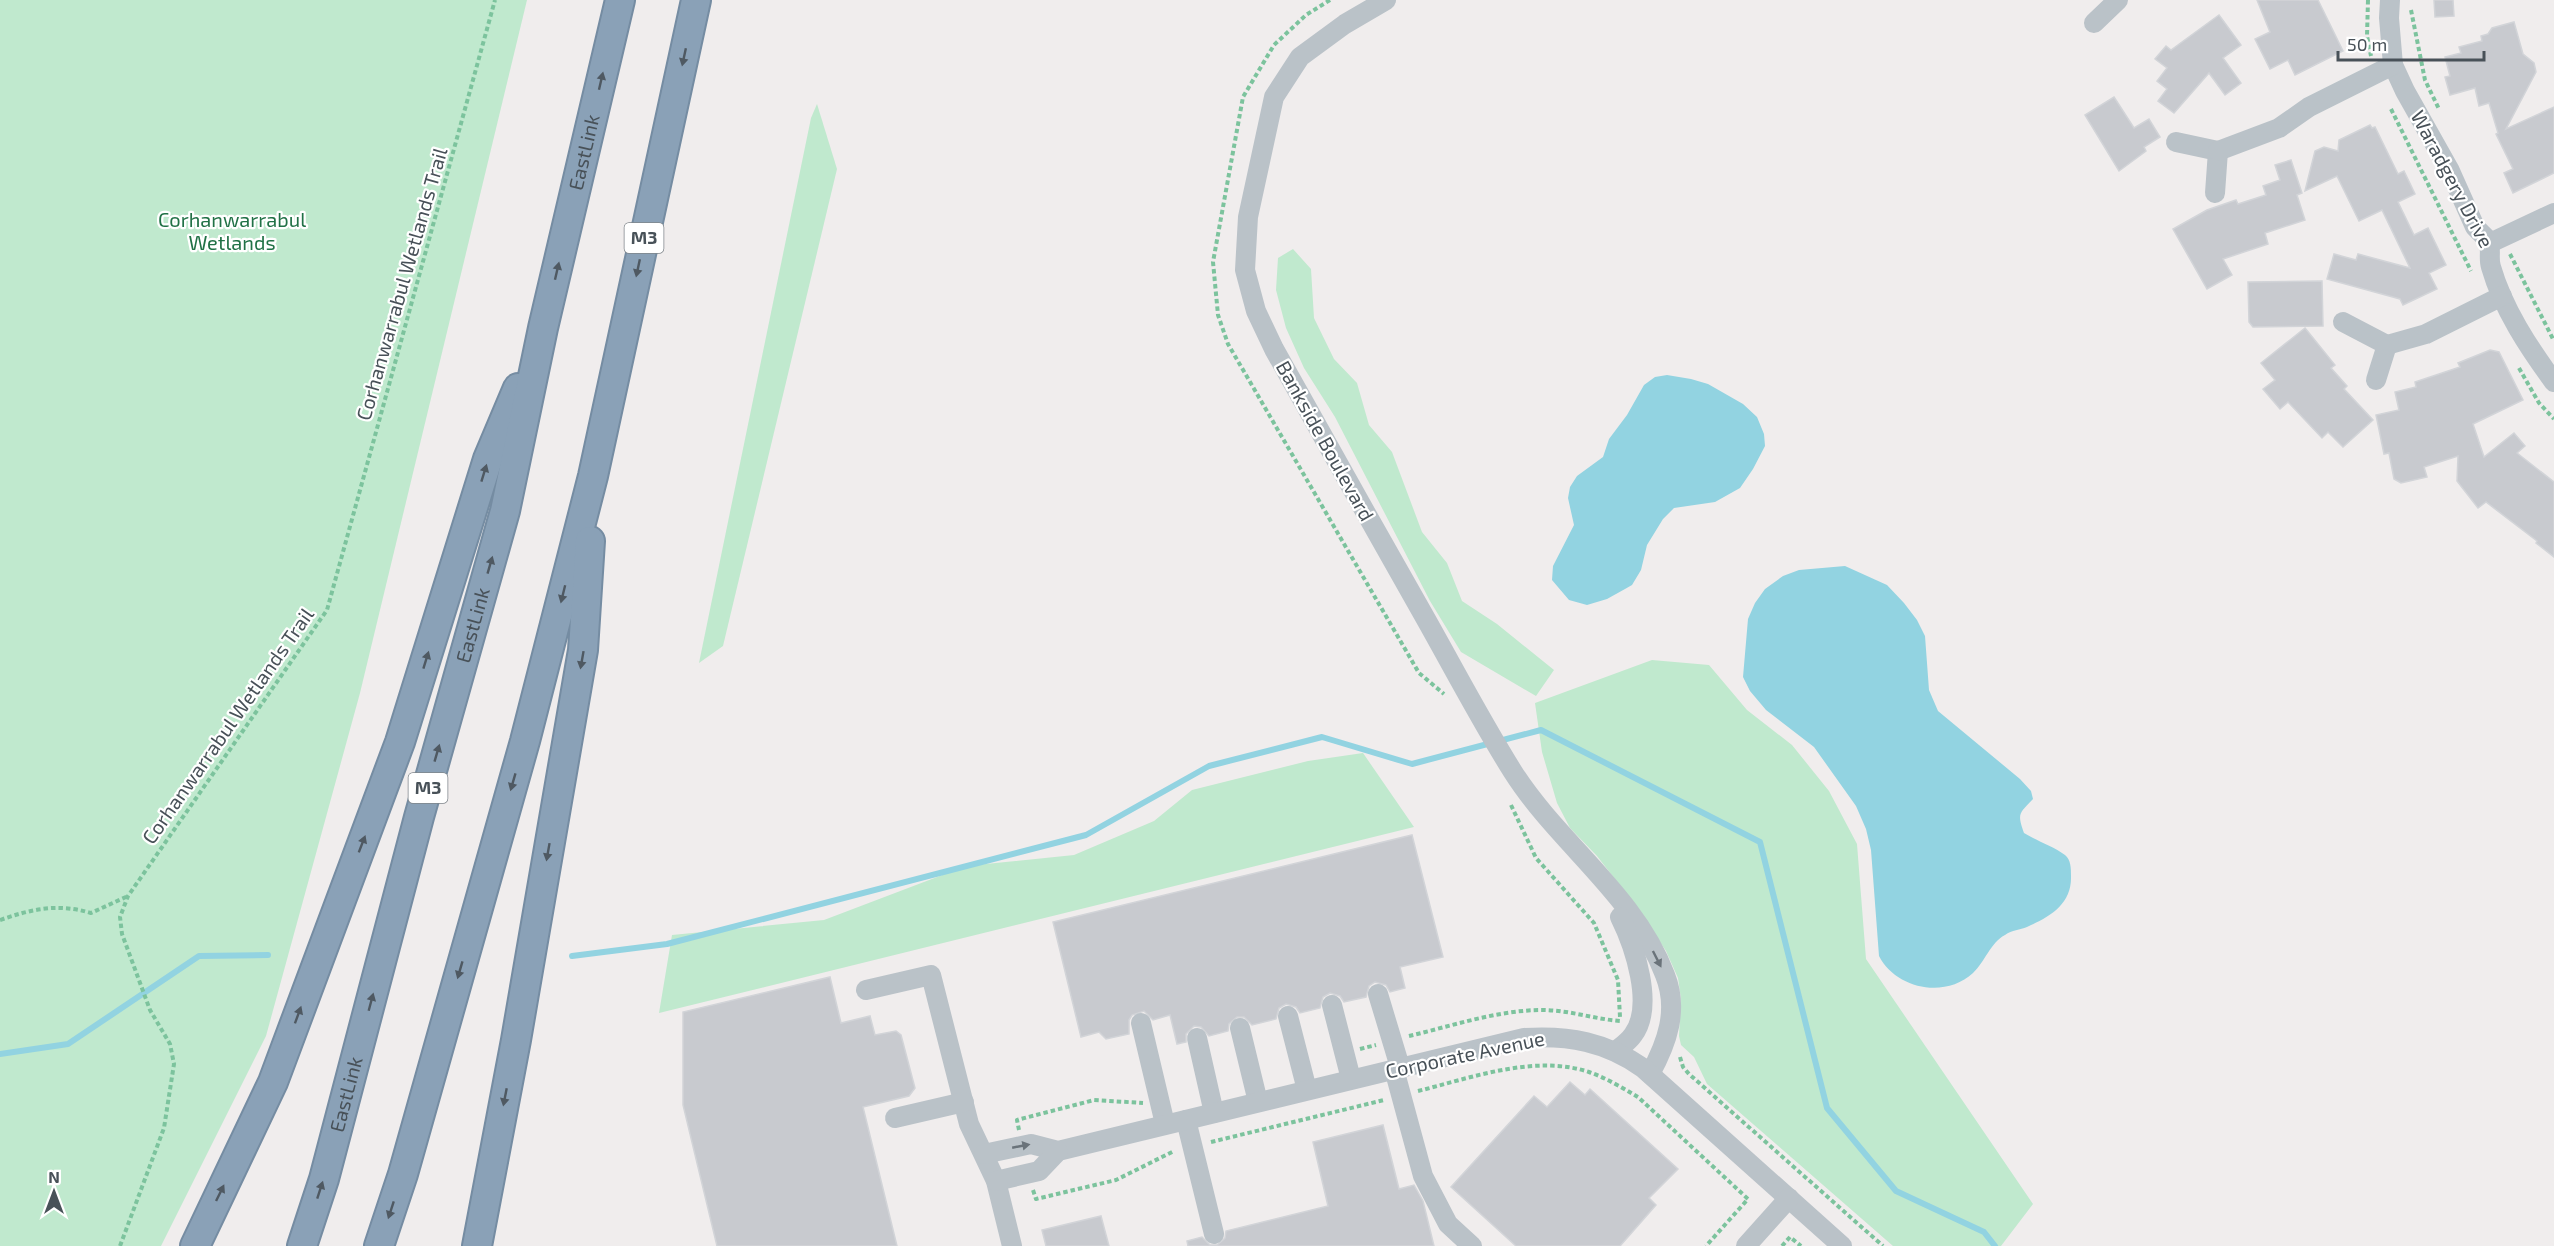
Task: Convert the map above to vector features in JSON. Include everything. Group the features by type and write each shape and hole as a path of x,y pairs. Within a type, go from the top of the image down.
{"highway":[{"name":"EastLink","path":"302,1246 324,1179 419,817 505,511 543,328 620,0"},
{"name":"M3","path":"380,1246 403,1174 525,741 593,476 696,0"},
{"path":"195,1246 273,1082 400,742 488,459 543,328"},
{"path":"477,1246 516,1040 583,650 593,476"}],"street":[{"name":"Bankside Boulevard","path":"1386,0 1344,24 1300,57 1274,97 1248,217 1245,270 1256,311 1274,349 1514,774 1572,848 1626,908 1648,940 1666,976 1672,1007 1667,1041 1650,1074"},
{"path":"2094,24 2118,0"},
{"name":"Waradgery Drive","path":"2390,0 2389,26 2393,64 2409,98 2450,171 2475,227 2490,243 2490,265 2522,336 2554,382"},
{"path":"2176,142 2218,151 2278,128 2308,107 2393,64"},
{"path":"2215,193 2218,151"},
{"path":"2490,243 2554,213"},
{"path":"2343,322 2387,345 2426,334 2502,296"},
{"path":"2376,380 2387,345"},
{"name":"Bankside Boulevard","path":"1600,878 1630,938 1641,981 1642,1013 1638,1027 1616,1051"},
{"path":"866,990 931,975 969,1124 996,1181 1012,1246"},
{"path":"1378,994 1423,1176 1448,1224 1472,1246"},
{"path":"1332,1005 1351,1079"},
{"path":"1288,1016 1307,1090"},
{"path":"1141,1023 1165,1124"},
{"path":"1240,1028 1258,1102"},
{"name":"Corporate Avenue","path":"1058,1151 1397,1068 1536,1037 1579,1039 1616,1051 1650,1074 1842,1246"},
{"path":"1197,1038 1214,1113"},
{"path":"895,1118 964,1102"},
{"path":"1186,1120 1214,1234"},
{"path":"984,1154 1031,1144 1058,1151 1039,1171 996,1181"},
{"path":"1746,1246 1789,1198"}],"path":[{"name":"Corhanwarrabul Wetlands Trail","path":"120,1246 164,1128 174,1064 170,1044 150,1010 122,934 120,917 128,896 327,610 495,0"},
{"path":"2368,0 2367,36 2373,66"},
{"path":"2411,0 2411,21 2425,80 2444,119"},
{"path":"2389,105 2475,278"},
{"path":"2510,254 2554,341"},
{"path":"0,920 46,907 71,908 91,914 128,896"},
{"path":"1680,1047 1680,1059 1689,1074 1883,1246"},
{"path":"1706,1246 1748,1199"},
{"path":"1782,1246 1790,1237 1801,1246"}],"green space":[{"name":"Corhanwarrabul Wetlands","path":"0,0 527,0 360,693 266,1036 161,1246 0,1246"},
{"path":"817,104 837,169 723,646 699,663 811,118"},
{"path":"1293,249 1311,269 1314,318 1334,359 1357,383 1369,425 1392,452 1422,532 1447,563 1462,601 1497,624 1554,670 1536,696 1461,652 1430,601 1335,417 1304,368 1286,328 1276,290 1278,258"},
{"path":"1652,660 1709,665 1747,710 1792,745 1829,791 1857,844 1866,959 2033,1204 2001,1246 1893,1246 1707,1084 1694,1057 1681,1045 1679,1036 1681,999 1678,978 1666,951 1636,906 1597,856 1570,828 1557,803 1542,752 1535,703"},
{"path":"1363,753 1414,827 659,1013 672,935 824,920 966,866 1074,855 1154,821 1192,790 1308,761"}],"water":[{"path":"1667,375 1708,384 1743,404 1757,417 1764,434 1765,446 1740,488 1715,502 1674,508 1663,519 1647,545 1641,570 1632,585 1607,599 1587,605 1569,600 1552,580 1553,566 1574,525 1568,498 1570,487 1577,476 1603,457 1609,439 1627,415 1644,385 1655,377"},
{"path":"1845,566 1887,585 1917,620 1925,636 1929,690 1938,711 2020,779 2031,791 2033,799 2020,817 2024,833 2060,852 2067,857 2070,864 2070,886 2064,902 2051,914 2036,923 2000,938 1973,973 1949,986 1935,988 1909,983 1887,967 1879,956 1871,850 1866,829 1856,806 1814,747 1766,710 1750,691 1743,677 1748,619 1765,589 1783,576 1799,570"}],"building":[{"path":"2257,0 2318,0 2343,51 2295,75 2288,60 2270,69 2255,39 2270,32"},
{"path":"2434,0 2453,0 2454,16 2435,17"},
{"path":"2219,15 2241,45 2223,58 2241,83 2225,95 2209,73 2174,113 2158,101 2167,89 2157,81 2167,68 2155,59 2166,46 2171,50"},
{"path":"2514,22 2523,54 2534,63 2536,72 2506,129 2554,107 2554,173 2513,193 2504,173 2513,169 2496,134 2498,133 2489,103 2479,106 2475,88 2450,95 2445,77 2450,76 2445,57 2461,53 2459,47 2482,41 2481,36 2488,34 2492,28"},
{"path":"2114,97 2134,128 2149,119 2160,137 2144,147 2146,151 2119,171 2085,115"},
{"path":"2370,125 2372,128 2375,127 2398,174 2404,171 2415,194 2398,202 2414,235 2428,228 2446,265 2429,273 2437,289 2403,305 2400,299 2327,279 2334,254 2356,260 2358,254 2410,268 2382,210 2359,221 2337,176 2305,191 2315,151 2324,147 2338,151 2339,140"},
{"path":"2291,160 2302,193 2297,195 2305,220 2265,233 2268,244 2223,259 2232,275 2207,289 2173,229 2207,210 2236,200 2238,204 2266,195 2263,186 2280,180 2275,165"},
{"path":"2322,281 2323,326 2253,327 2249,322 2248,282"},
{"path":"2305,328 2335,365 2331,368 2347,386 2344,389 2373,420 2343,447 2328,432 2322,438 2288,402 2280,409 2263,389 2275,380 2261,363"},
{"path":"2490,350 2499,352 2523,400 2473,424 2484,457 2514,433 2525,446 2517,453 2554,482 2554,557 2486,502 2478,508 2457,481 2458,456 2424,467 2427,477 2401,483 2394,479 2389,453 2384,454 2376,415 2399,410 2395,392 2416,387 2415,382 2460,367 2458,363"},
{"path":"1412,835 1443,957 1400,967 1405,988 1390,992 1386,985 1375,982 1369,986 1366,997 1344,1002 1340,996 1330,993 1323,997 1320,1008 1300,1013 1296,1007 1286,1004 1279,1008 1276,1019 1252,1025 1244,1017 1237,1017 1229,1024 1228,1031 1209,1036 1201,1027 1194,1026 1186,1034 1186,1042 1177,1044 1170,1015 1153,1020 1144,1011 1132,1015 1129,1020 1129,1034 1106,1039 1099,1032 1081,1037 1053,922"},
{"path":"830,977 841,1023 870,1016 875,1035 896,1031 901,1035 915,1088 909,1096 863,1107 897,1246 717,1246 683,1105 683,1012"},
{"path":"1570,1082 1585,1095 1590,1089 1678,1169 1649,1198 1656,1205 1620,1246 1516,1246 1451,1187 1534,1096 1547,1107"},
{"path":"1383,1125 1399,1189 1414,1185 1423,1201 1434,1246 1188,1246 1187,1241 1202,1237 1210,1245 1217,1245 1225,1238 1226,1231 1328,1206 1313,1142"},
{"path":"1101,1216 1109,1246 1046,1246 1042,1230"}],"waterway":[{"path":"572,956 667,944 1086,835 1209,766 1322,737 1412,764 1541,730 1760,842 1827,1108 1896,1191 1984,1232 1995,1246"},
{"path":"0,1054 68,1044 199,956 268,955"}]}
